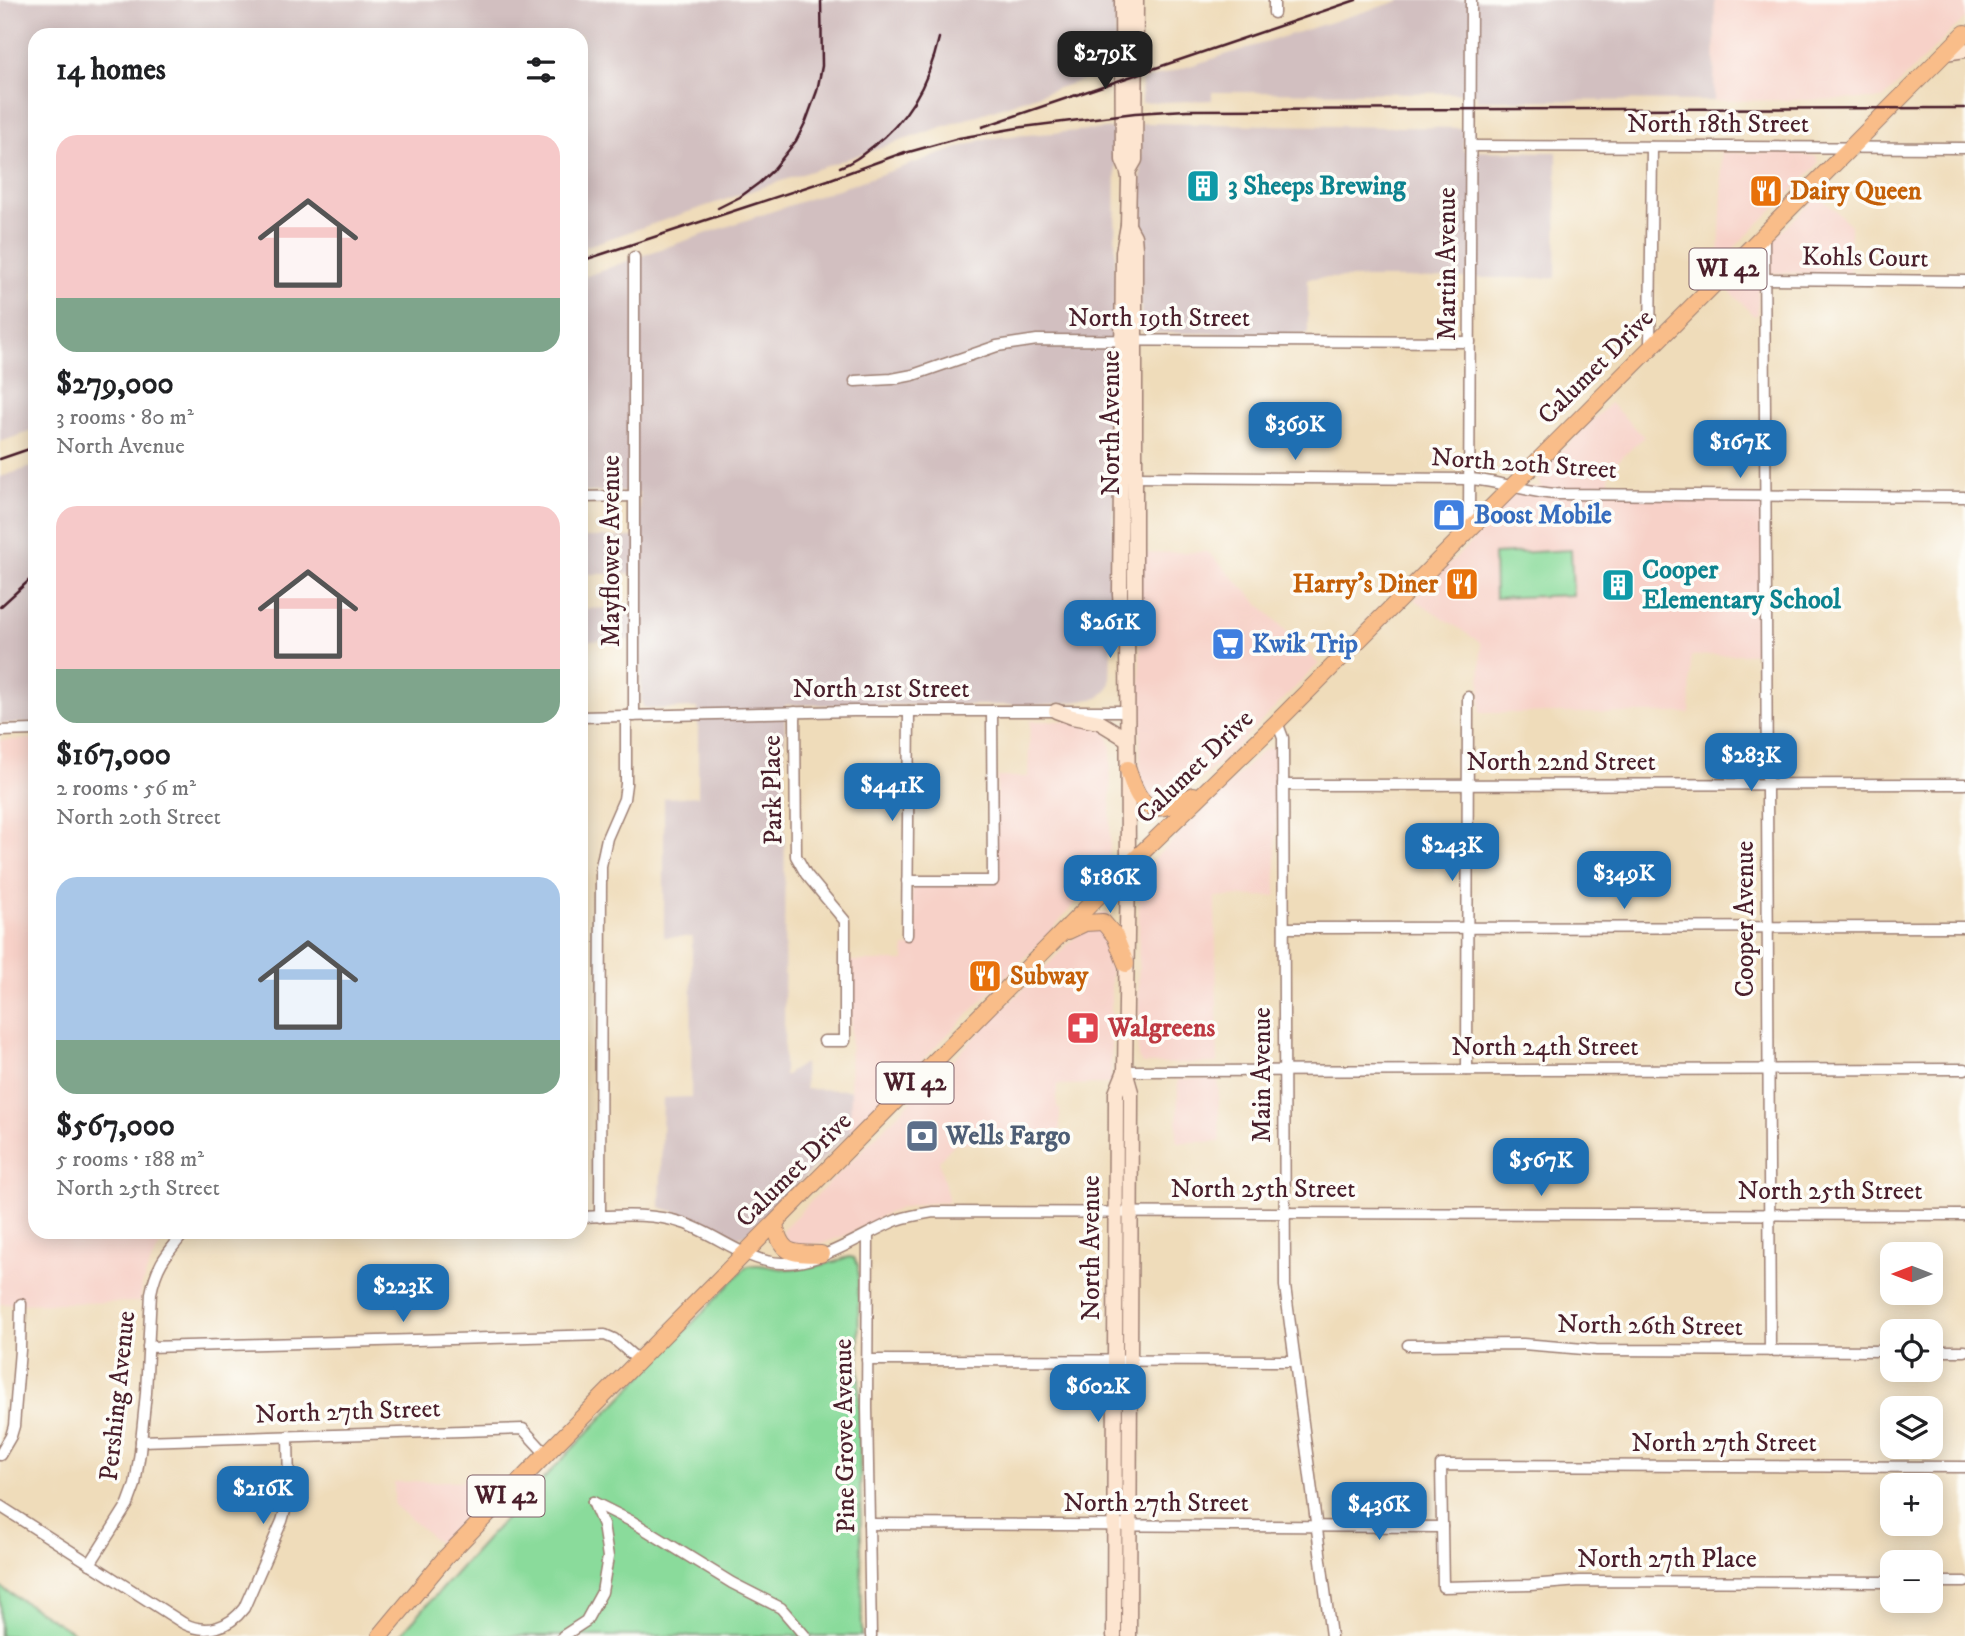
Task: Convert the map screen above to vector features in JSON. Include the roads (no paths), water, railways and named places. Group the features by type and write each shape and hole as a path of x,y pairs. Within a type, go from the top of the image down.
{"main road":[{"name":"North Avenue","path":"1122,0 1123,159 1128,172 1128,225 1123,252 1129,340 1128,477 1120,598 1122,610 1128,620 1125,1071 1131,1092 1129,1636"},
{"name":"North Avenue","path":"1128,172 1135,160 1136,0"},
{"name":"Calumet Drive","path":"380,1636 446,1558 546,1454 1128,866 1276,722 1965,33"},
{"path":"1945,53 1965,50"},
{"path":"1056,711 1099,722 1128,739"},
{"path":"1128,769 1139,798 1155,808 1166,807 1209,788"},
{"path":"1055,940 1078,925 1103,922 1115,936 1126,964"},
{"name":"North Avenue","path":"1114,1636 1116,1093 1125,1071"},
{"path":"775,1224 779,1240 785,1249 821,1254"}],"street":[{"path":"1274,0 1274,13"},
{"name":"Martin Avenue","path":"1469,529 1471,0"},
{"name":"North 18th Street","path":"1471,146 1965,148"},
{"path":"1650,347 1652,147"},
{"name":"Cooper Avenue","path":"1763,234 1770,1351"},
{"name":"Mayflower Avenue","path":"600,1217 601,866 607,838 624,799 630,716 634,257"},
{"name":"Kohls Court","path":"1764,279 1965,281"},
{"name":"North 19th Street","path":"855,381 913,375 976,353 1037,340 1470,342"},
{"name":"North 20th Street","path":"1128,477 1469,479 1556,494 1965,497"},
{"path":"588,497 634,496"},
{"path":"1467,1070 1468,696"},
{"path":"907,934 909,711"},
{"path":"907,881 993,881 992,711"},
{"name":"North 21st Street","path":"588,717 795,712 1128,711"},
{"name":"Park Place","path":"795,712 796,856 806,874 845,921 845,1041 824,1041"},
{"name":"Main Avenue","path":"1276,722 1283,738 1285,1286 1331,1636"},
{"path":"0,731 28,730"},
{"name":"North 22nd Street","path":"1283,785 1965,784"},
{"path":"1284,928 1965,927"},
{"name":"North 24th Street","path":"1125,1071 1965,1069"},
{"name":"North 25th Street","path":"588,1217 647,1216 681,1222 746,1253 780,1264 805,1261 899,1219 933,1212 1965,1215"},
{"name":"Pine Grove Avenue","path":"868,1235 871,1636"},
{"name":"Pershing Avenue","path":"90,1564 128,1504 132,1493 141,1441 153,1279 165,1255 179,1239"},
{"path":"0,1455 14,1426 20,1350 20,1304"},
{"path":"148,1347 606,1335 639,1361"},
{"name":"North 26th Street","path":"1408,1345 1523,1344 1587,1350 1880,1351"},
{"path":"1943,1351 1965,1352"},
{"path":"867,1360 1294,1361"},
{"name":"North 27th Street","path":"141,1441 523,1429 546,1454"},
{"path":"0,1506 189,1626 216,1628 236,1618 244,1608 285,1512 289,1490 288,1436"},
{"name":"North 27th Street","path":"869,1524 1442,1527 1441,1465 1965,1467"},
{"path":"563,1636 586,1621 602,1592 608,1557 603,1525 593,1502 633,1522 732,1583 781,1608 805,1636"},
{"name":"North 27th Place","path":"1442,1527 1443,1587 1591,1581 1880,1582"},
{"path":"1943,1582 1965,1582"}],"railway":[{"path":"718,208 740,197 772,171 796,141 806,121 817,91 822,66 821,0"},
{"path":"982,127 1356,0"},
{"path":"840,167 857,159 897,125 907,112 930,70 939,38"},
{"path":"898,155 959,138 1023,127 1135,113 1187,110 1965,108"},
{"path":"588,259 905,152"},
{"path":"0,459 28,449"},
{"path":"0,607 28,581"}],"place":[{"name":"3 Sheeps Brewing","path":"1203,186"},
{"name":"Dairy Queen","path":"1766,191"},
{"name":"Boost Mobile","path":"1449,515"},
{"name":"Harry's Diner","path":"1462,584"},
{"name":"Cooper Elementary School","path":"1618,585"},
{"name":"Kwik Trip","path":"1228,644"},
{"name":"Subway","path":"985,976"},
{"name":"Walgreens","path":"1083,1028"},
{"name":"Wells Fargo","path":"922,1136"}]}
